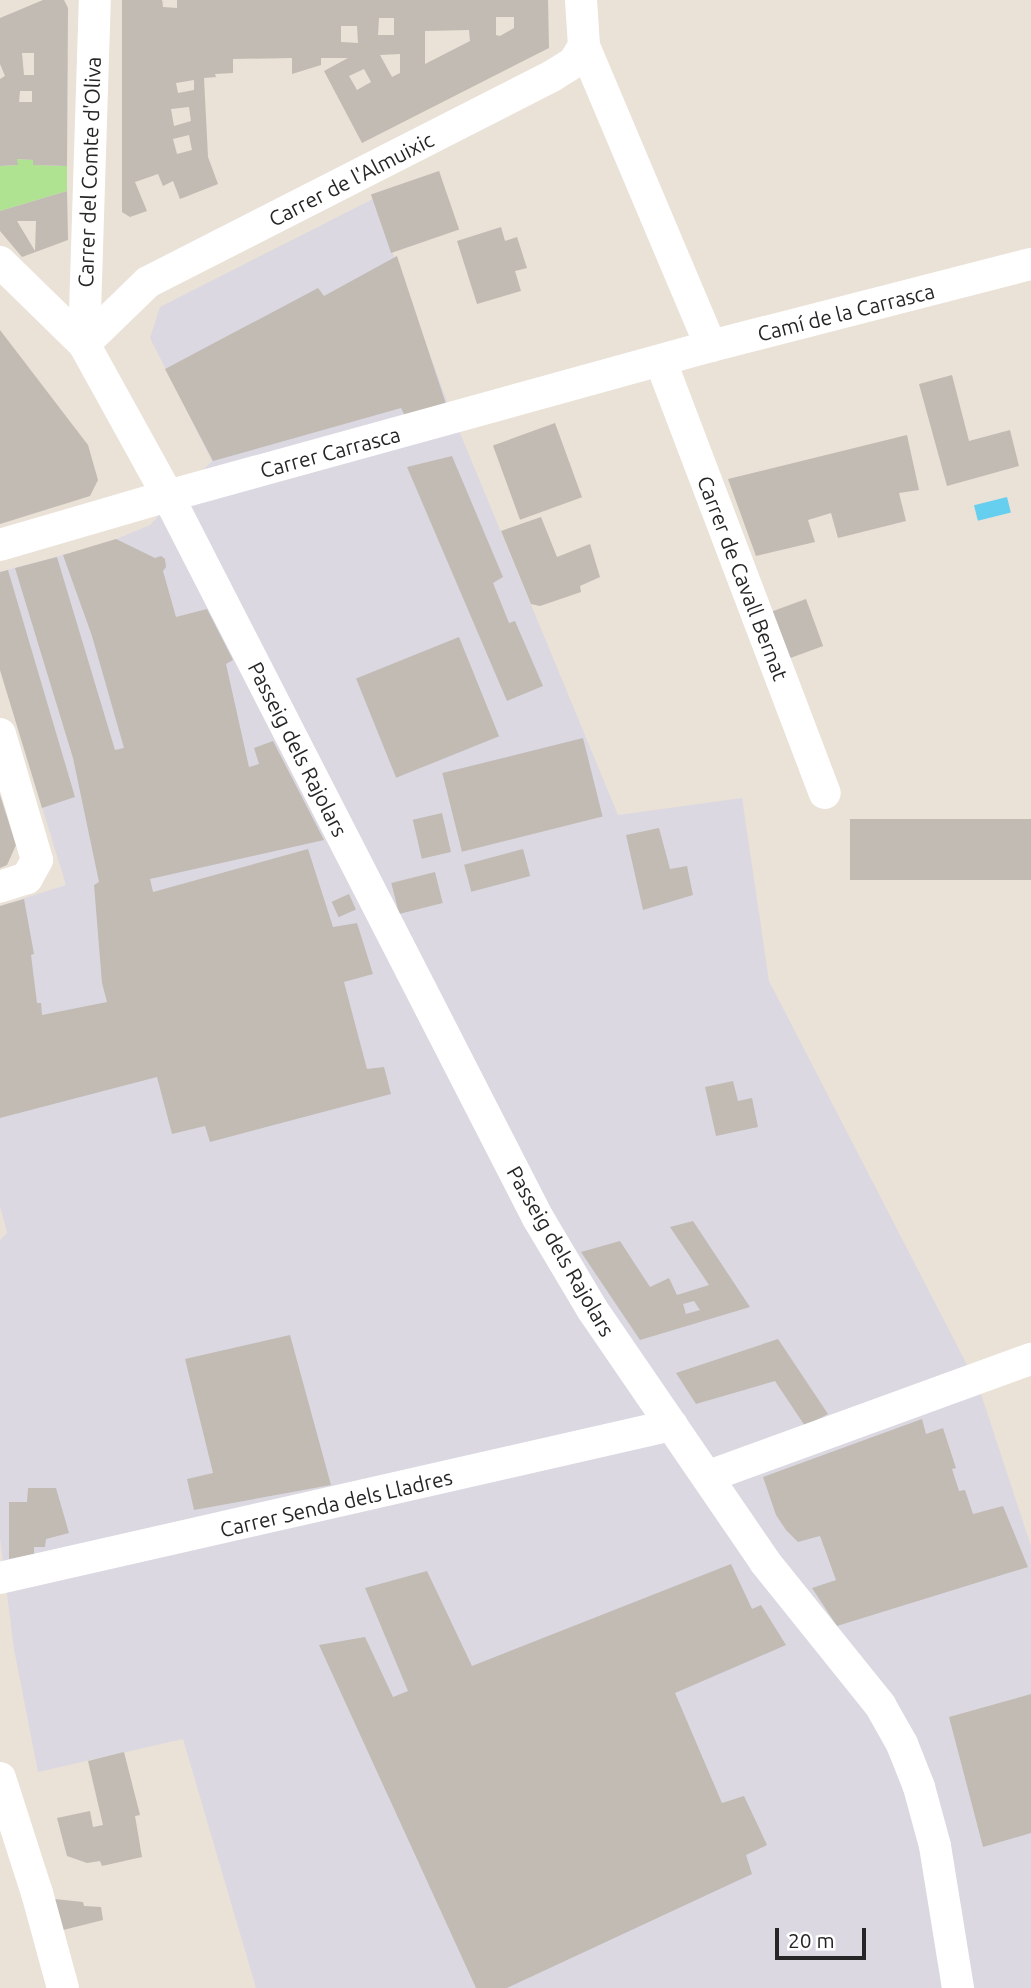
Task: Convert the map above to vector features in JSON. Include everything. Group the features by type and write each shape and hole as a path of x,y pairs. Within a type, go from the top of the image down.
{"street":[{"name":"Carrer del Comte d'Oliva","path":"83,344 95,0"},
{"path":"581,0 584,46 711,346"},
{"name":"Carrer de l'Almuixic","path":"83,344 148,282 552,76 574,62 584,46"},
{"path":"0,262 83,344"},
{"name":"Camí de la Carrasca","path":"661,362 711,346 1031,264"},
{"name":"Passeig dels Rajolars","path":"83,344 168,496 538,1218 592,1309 709,1476 765,1562 880,1705 902,1744 919,1787 935,1846 958,1988"},
{"name":"Carrer Carrasca","path":"0,545 168,496 661,362"},
{"name":"Carrer de Cavall Bernat","path":"661,362 825,793"},
{"path":"0,734 37,860 27,878 0,887"},
{"path":"709,1476 1031,1359"},
{"name":"Carrer Senda dels Lladres","path":"0,1578 672,1425"},
{"path":"0,1778 37,1893 63,1988"}],"shaded area":[{"path":"373,199 448,404 618,815 742,798 769,981 979,1388 1031,1546 1031,1988 256,1988 183,1739 38,1772 14,1649 0,1538 0,1240 7,1233 0,1206 0,906 66,885 0,670 0,572 107,543 150,525 212,461 150,338 160,307"}],"green space":[{"path":"17,159 33,160 34,165 67,166 67,191 0,211 0,166 17,165"}],"water":[{"path":"1007,497 1011,513 978,521 974,505"}],"building":[{"path":"43,0 64,0 68,8 67,166 33,165 33,160 17,159 18,165 0,166 0,79 5,76 0,64 0,18","holes":["22,53 34,53 34,75 24,75","20,91 32,91 32,102 19,102"]},
{"path":"122,0 162,0 163,7 177,8 177,0 548,0 549,48 362,143 324,71 348,58 321,58 321,65 292,74 292,58 233,59 233,73 204,78 208,157 218,184 180,199 173,181 163,186 158,174 135,182 147,211 130,217 122,212","holes":["496,17 514,17 514,28 500,36 496,35","379,18 394,18 394,35 378,35","341,26 357,26 358,43 341,42","469,30 470,41 425,64 425,31","400,54 400,73 392,77 380,55","364,69 371,82 357,90 349,76","194,80 194,90 178,93 176,83","189,107 191,121 174,126 171,109","189,135 192,150 177,154 173,139"]},
{"path":"439,171 459,230 391,253 371,194"},
{"path":"67,191 68,240 22,257 0,231 0,211","holes":["17,221 36,221 35,251"]},
{"path":"501,227 505,241 517,237 527,268 515,271 521,291 477,304 457,241"},
{"path":"397,256 447,407 405,416 401,408 213,461 165,369 318,288 324,296"},
{"path":"0,330 88,445 98,480 90,496 0,524"},
{"path":"952,375 969,441 1010,430 1019,466 947,486 919,384"},
{"path":"555,423 582,497 520,520 493,446"},
{"path":"907,435 919,490 899,493 906,521 838,538 831,513 808,520 815,542 756,556 728,479"},
{"path":"452,456 503,577 493,583 509,623 515,621 543,686 507,701 407,467"},
{"path":"541,517 557,557 590,544 600,577 580,586 581,592 540,606 531,604 501,531"},
{"path":"116,539 155,558 161,556 165,559 166,567 163,571 176,617 207,609 233,660 226,664 249,767 259,764 254,748 273,741 324,840 150,879 153,892 308,849 333,927 357,923 373,974 344,982 367,1069 384,1067 391,1094 210,1142 205,1126 172,1134 157,1077 0,1118 0,906 24,899 34,954 31,955 37,1003 41,1003 42,1015 107,1002 102,983 94,885 99,882 73,758 15,568 57,557 115,750 124,748 92,636 63,555"},
{"path":"8,570 75,797 42,808 0,670 0,572"},
{"path":"806,599 823,646 788,659 771,612"},
{"path":"459,637 499,736 396,778 356,679"},
{"path":"583,738 603,817 462,852 442,773"},
{"path":"0,795 16,845 7,865 0,868"},
{"path":"442,813 451,852 422,859 413,820"},
{"path":"850,819 1031,819 1031,880 850,880"},
{"path":"659,828 670,869 687,866 693,895 643,910 626,835"},
{"path":"523,849 530,876 471,892 464,865"},
{"path":"435,872 443,903 399,914 391,883"},
{"path":"349,894 356,910 339,917 332,902"},
{"path":"733,1081 738,1101 752,1098 758,1127 716,1136 705,1087"},
{"path":"693,1221 750,1307 640,1340 581,1252 620,1241 650,1287 669,1278 677,1295 709,1285 670,1227","holes":["694,1301 700,1310 686,1314 683,1304"]},
{"path":"290,1335 331,1485 194,1510 187,1479 213,1473 185,1359"},
{"path":"778,1339 828,1414 805,1426 775,1381 696,1404 676,1373"},
{"path":"922,1419 926,1434 943,1428 956,1468 952,1469 959,1491 965,1490 973,1514 1003,1506 1028,1567 837,1626 812,1588 836,1580 820,1536 798,1542 786,1530 776,1515 763,1477"},
{"path":"28,1488 56,1488 69,1533 46,1539 45,1547 34,1547 34,1554 9,1559 9,1502 27,1502"},
{"path":"731,1564 752,1609 761,1605 786,1645 675,1693 722,1803 744,1796 767,1845 746,1855 752,1874 507,1988 476,1988 319,1645 365,1637 393,1697 408,1691 365,1588 427,1571 472,1666"},
{"path":"1031,1694 1031,1833 983,1847 949,1717"},
{"path":"124,1752 140,1815 135,1816 142,1857 102,1866 100,1861 87,1863 67,1856 57,1818 90,1811 93,1827 103,1825 88,1761"},
{"path":"45,1898 101,1907 103,1920 55,1932"}]}
